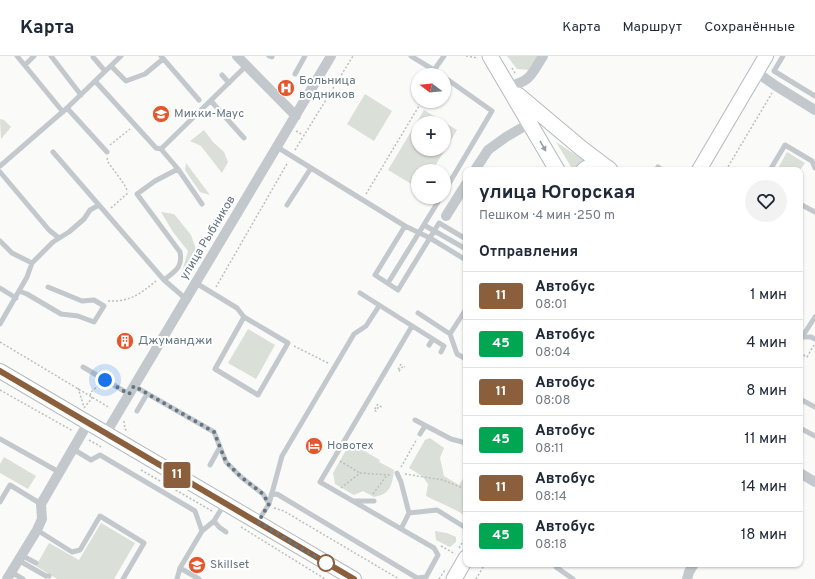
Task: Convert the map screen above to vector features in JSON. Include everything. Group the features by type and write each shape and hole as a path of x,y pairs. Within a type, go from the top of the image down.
{"main road":[{"path":"701,167 766,56"},
{"path":"484,57 508,87 555,167"},
{"path":"508,87 555,122 607,167"},
{"path":"588,167 600,167"},
{"path":"0,371 106,433 222,508 258,522 354,579"},
{"path":"454,579 463,563"}],"street":[{"path":"237,56 296,116"},
{"name":"улица Рыбников","path":"106,433 331,56"},
{"path":"508,87 522,83 530,77 543,56"},
{"path":"756,72 815,110"},
{"path":"477,167 488,150 530,123"},
{"path":"446,216 463,189"},
{"path":"9,575 37,530 42,519 41,504 88,422"},
{"path":"803,475 815,482"},
{"path":"687,579 692,567"}],"lane":[{"path":"17,56 65,110 105,151"},
{"path":"25,65 34,56"},
{"path":"51,56 81,95"},
{"path":"0,166 65,110 122,56"},
{"path":"295,74 305,56"},
{"path":"411,56 419,58 432,68"},
{"path":"435,68 444,56"},
{"path":"783,56 774,71 815,96"},
{"path":"93,57 106,71"},
{"path":"111,66 126,81 145,74 162,58 199,100"},
{"path":"161,149 246,66"},
{"path":"222,75 229,83"},
{"path":"95,81 156,148 161,149 178,169 202,204"},
{"path":"451,82 492,111 451,180"},
{"path":"211,101 244,138"},
{"path":"772,167 784,145 812,160 815,168"},
{"path":"277,147 405,226 430,238 463,258"},
{"path":"53,152 162,278 186,299"},
{"path":"287,205 311,168"},
{"path":"162,278 178,268 182,261 180,252 137,194 155,181 178,169"},
{"path":"0,172 49,230 59,238"},
{"path":"388,283 437,204"},
{"path":"0,324 16,298 27,277 32,263 42,252 84,220 90,210 100,205"},
{"path":"803,206 815,212"},
{"path":"405,226 375,276 398,290 439,223 463,237"},
{"path":"424,225 463,247"},
{"path":"0,241 12,253 32,263"},
{"path":"196,283 237,308 244,317 288,343 258,395 215,369 244,317"},
{"path":"19,291 27,294 61,314 78,316 94,322 104,306 94,300 82,301 48,287"},
{"path":"0,288 16,298"},
{"path":"360,293 369,303 379,306 444,346 441,352"},
{"path":"258,522 269,504 282,456 354,334 366,326 379,306"},
{"path":"418,313 450,334 457,354 463,357"},
{"path":"450,334 463,314"},
{"path":"803,334 815,317"},
{"path":"271,495 277,494 417,578 426,577 438,555 434,548 320,482 412,326"},
{"path":"803,337 811,337 815,339"},
{"path":"429,345 433,339"},
{"path":"83,367 105,380 131,390 147,394 214,432 226,462 241,477 263,494 269,504"},
{"path":"137,411 147,394"},
{"path":"803,401 815,407"},
{"path":"415,420 451,439 463,442"},
{"path":"420,434 425,426"},
{"path":"803,430 815,436"},
{"path":"0,439 58,472"},
{"path":"210,465 220,447"},
{"path":"72,449 92,460 100,455 195,511 202,531"},
{"path":"397,472 409,513 401,529"},
{"path":"0,502 10,485 41,504"},
{"path":"353,501 374,501"},
{"path":"177,579 180,568 202,531 214,521 222,508"},
{"path":"409,513 437,510 463,526"},
{"path":"37,530 72,552 80,550 100,516 144,543 122,579"},
{"path":"214,521 226,532"},
{"path":"20,558 36,563"},
{"path":"20,558 46,576 49,576"},
{"path":"556,567 573,579"},
{"path":"180,568 199,579"},
{"path":"9,575 23,579"}],"path":[{"path":"212,293 291,156 352,56"},
{"path":"466,56 484,57"},
{"path":"728,167 776,86"},
{"path":"362,200 418,108"},
{"path":"128,192 108,162 105,151 135,125"},
{"path":"128,192 137,194"},
{"path":"106,212 128,192"},
{"path":"106,301 120,301 141,294 162,278"},
{"path":"0,342 78,388 92,398 125,416 125,429 131,436"},
{"path":"288,343 335,366"},
{"path":"803,355 807,357 815,343"},
{"path":"401,364 398,370 399,372 403,366 405,367"},
{"path":"92,398 90,393 105,380"},
{"path":"78,388 85,408"},
{"path":"0,390 108,451"},
{"path":"378,404 374,410 376,411 380,406 382,407"},
{"path":"335,458 360,473 393,475 397,472 416,441"},
{"path":"135,467 211,511 222,508"},
{"path":"397,472 443,480 460,487 463,486"},
{"path":"338,493 341,488 360,473"},
{"path":"367,501 387,475"},
{"path":"269,504 304,522 399,579"},
{"path":"239,525 325,579"},
{"path":"476,579 483,567"}],"shaded area":[{"path":"507,56 538,56 530,70 517,69"},
{"path":"365,94 392,111 374,141 347,124"},
{"path":"424,110 434,116 420,116"},
{"path":"0,119 4,120 11,127 1,139"},
{"path":"451,126 457,130 451,140"},
{"path":"204,130 213,142 224,152 228,162 222,173 201,146 190,141"},
{"path":"411,132 411,156 441,156 436,164 411,164 411,184 388,170"},
{"path":"556,142 588,163 582,167 571,167"},
{"path":"787,152 805,163 802,167 779,167"},
{"path":"186,163 210,195 200,192 185,170"},
{"path":"161,212 174,214 191,235 197,252 190,268 182,272 188,251 173,232"},
{"path":"248,329 275,345 256,379 228,363"},
{"path":"430,438 444,448 440,458 444,476 459,485 463,479 463,514 426,496 428,484 422,476 409,468 425,440"},
{"path":"350,443 380,460 379,462 394,470 390,488 384,494 374,497 363,491 354,495 335,484 333,473"},
{"path":"4,457 36,476 28,489 0,473 0,464"},
{"path":"101,523 135,543 114,579 57,579 36,566 49,543 79,560"},
{"path":"435,531 447,533 456,537 456,542 450,547 436,540"}],"bus line":[{"name":"11","path":"0,371 354,579"}],"place":[{"name":"Больница водников","path":"286,88"},
{"name":"Микки-Маус","path":"161,114"},
{"name":"Джуманджи","path":"125,341"},
{"name":"Новотех","path":"314,446"},
{"name":"Skillset","path":"197,565"}],"route":[{"path":"105,380 129,394 134,386 214,432 226,462 241,477 263,494 269,504 258,522 326,563"}]}
